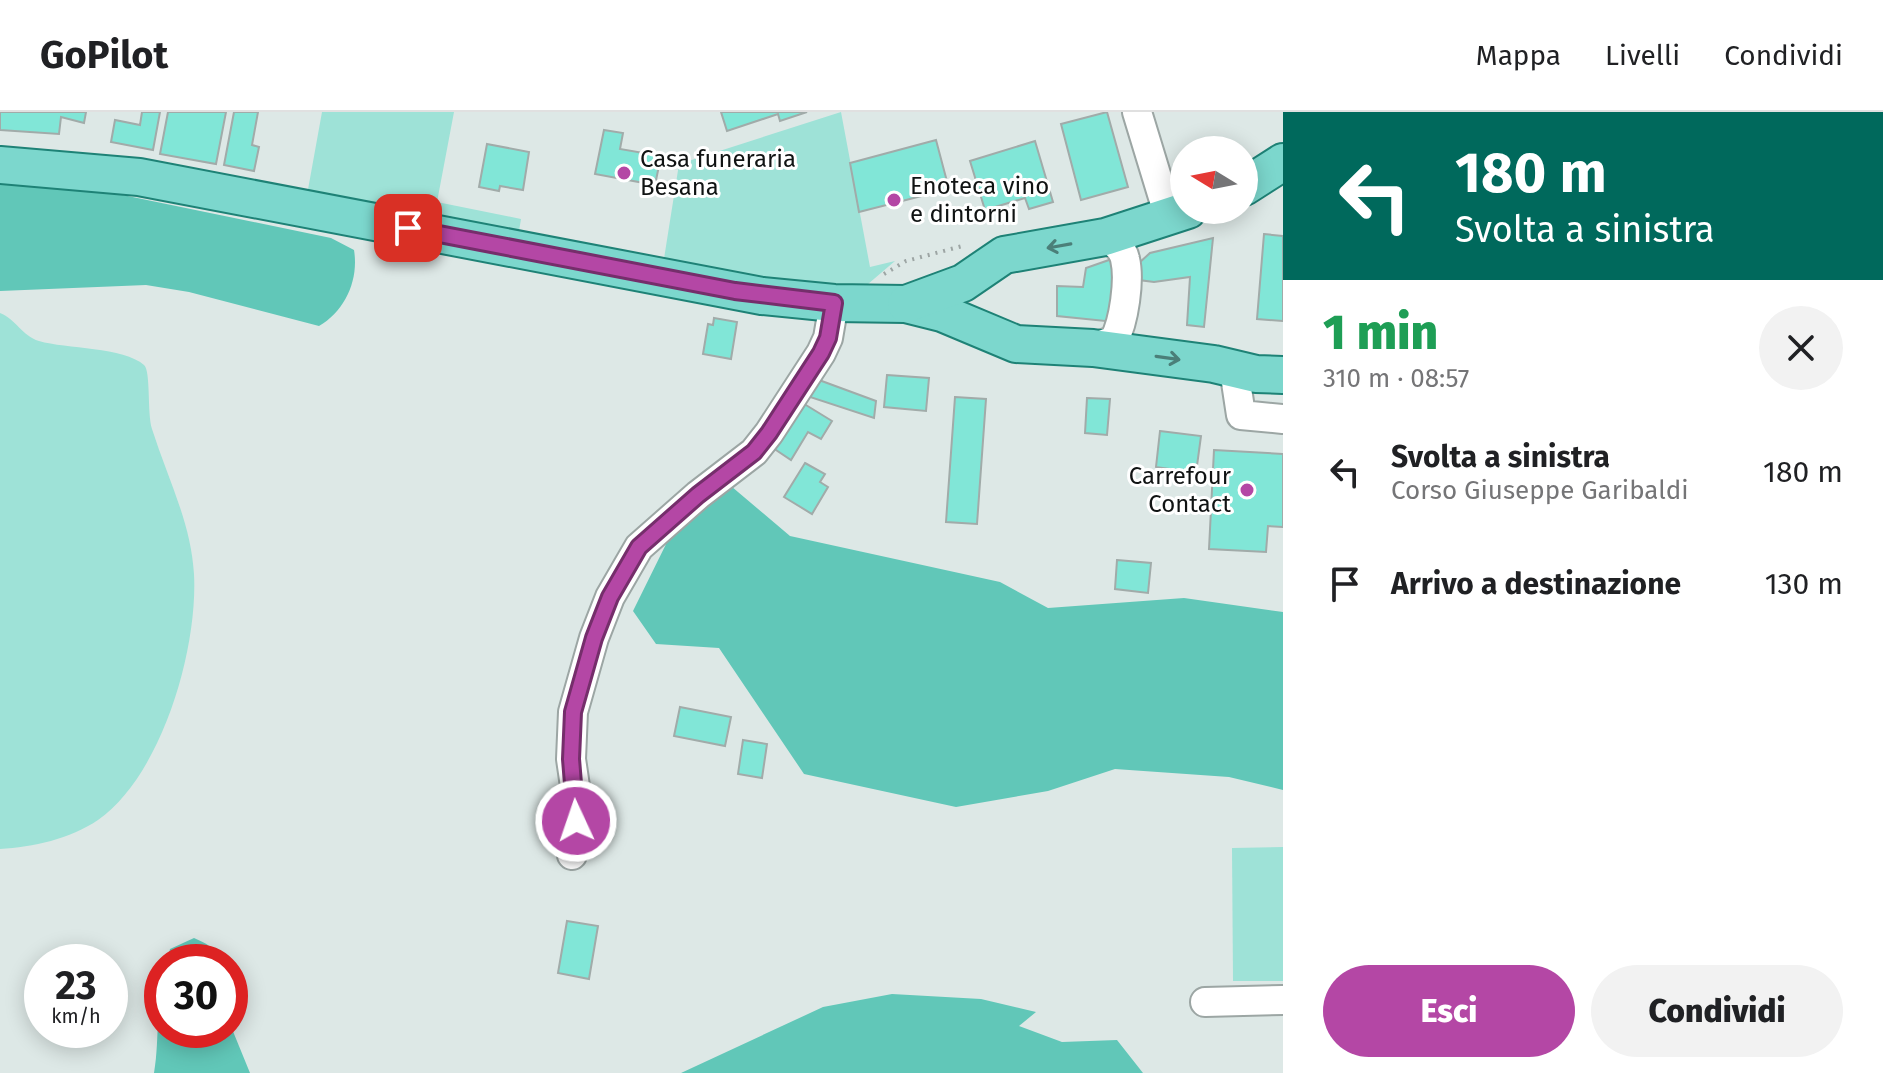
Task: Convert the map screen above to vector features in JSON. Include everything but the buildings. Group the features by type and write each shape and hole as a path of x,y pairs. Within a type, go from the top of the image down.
{"main road":[{"path":"1258,178 1283,162"},
{"path":"0,165 139,177 762,296 834,303 906,304 942,313 1016,344 1093,348 1277,376"},
{"path":"906,304 941,293 979,273 1004,255 1105,237 1170,216"},
{"path":"979,273 972,302 974,316 982,330"}],"street":[{"path":"1137,112 1170,193"},
{"path":"1093,348 1114,340 1123,317 1125,260 1121,249 1105,237"},
{"path":"572,855 577,800 571,759 573,712 594,638 610,597 639,547 698,495 743,461 769,433 821,353 828,338 834,303"},
{"path":"1234,369 1241,415 1273,418 1277,376"},
{"path":"1205,1002 1283,1000"}],"green space":[{"path":"322,112 454,112 437,202 521,219 518,237 307,195"},
{"path":"841,112 870,267 895,261 861,290 828,289 663,265 679,164"},
{"path":"0,180 118,194 331,238 354,250 352,283 343,303 319,326 189,292 146,285 0,291"},
{"path":"0,313 39,341 123,355 144,365 148,375 152,429 183,518 192,555 194,604 190,638 172,708 141,773 121,800 98,820 76,832 51,841 0,849"},
{"path":"725,481 790,536 1000,582 1048,608 1184,598 1283,612 1283,790 1229,777 1115,769 1048,791 956,807 804,774 719,648 656,644 633,611 673,530"},
{"path":"1283,847 1283,981 1233,981 1232,848"},
{"path":"194,938 206,944 181,944"},
{"path":"892,994 981,999 1036,1012 1019,1026 1062,1042 1117,1040 1143,1073 681,1073 823,1007"},
{"path":"157,1048 240,1048 250,1073 154,1073"}],"place":[{"name":"Casa funeraria Besana","path":"624,173"},
{"name":"Enoteca vino e dintorni","path":"894,200"},
{"name":"Carrefour Contact","path":"1247,490"}],"route":[{"path":"408,228 762,296 834,303 828,338 821,353 769,433 754,452 698,495 639,547 610,597 594,638 573,712 571,759 577,800 576,821"}]}
